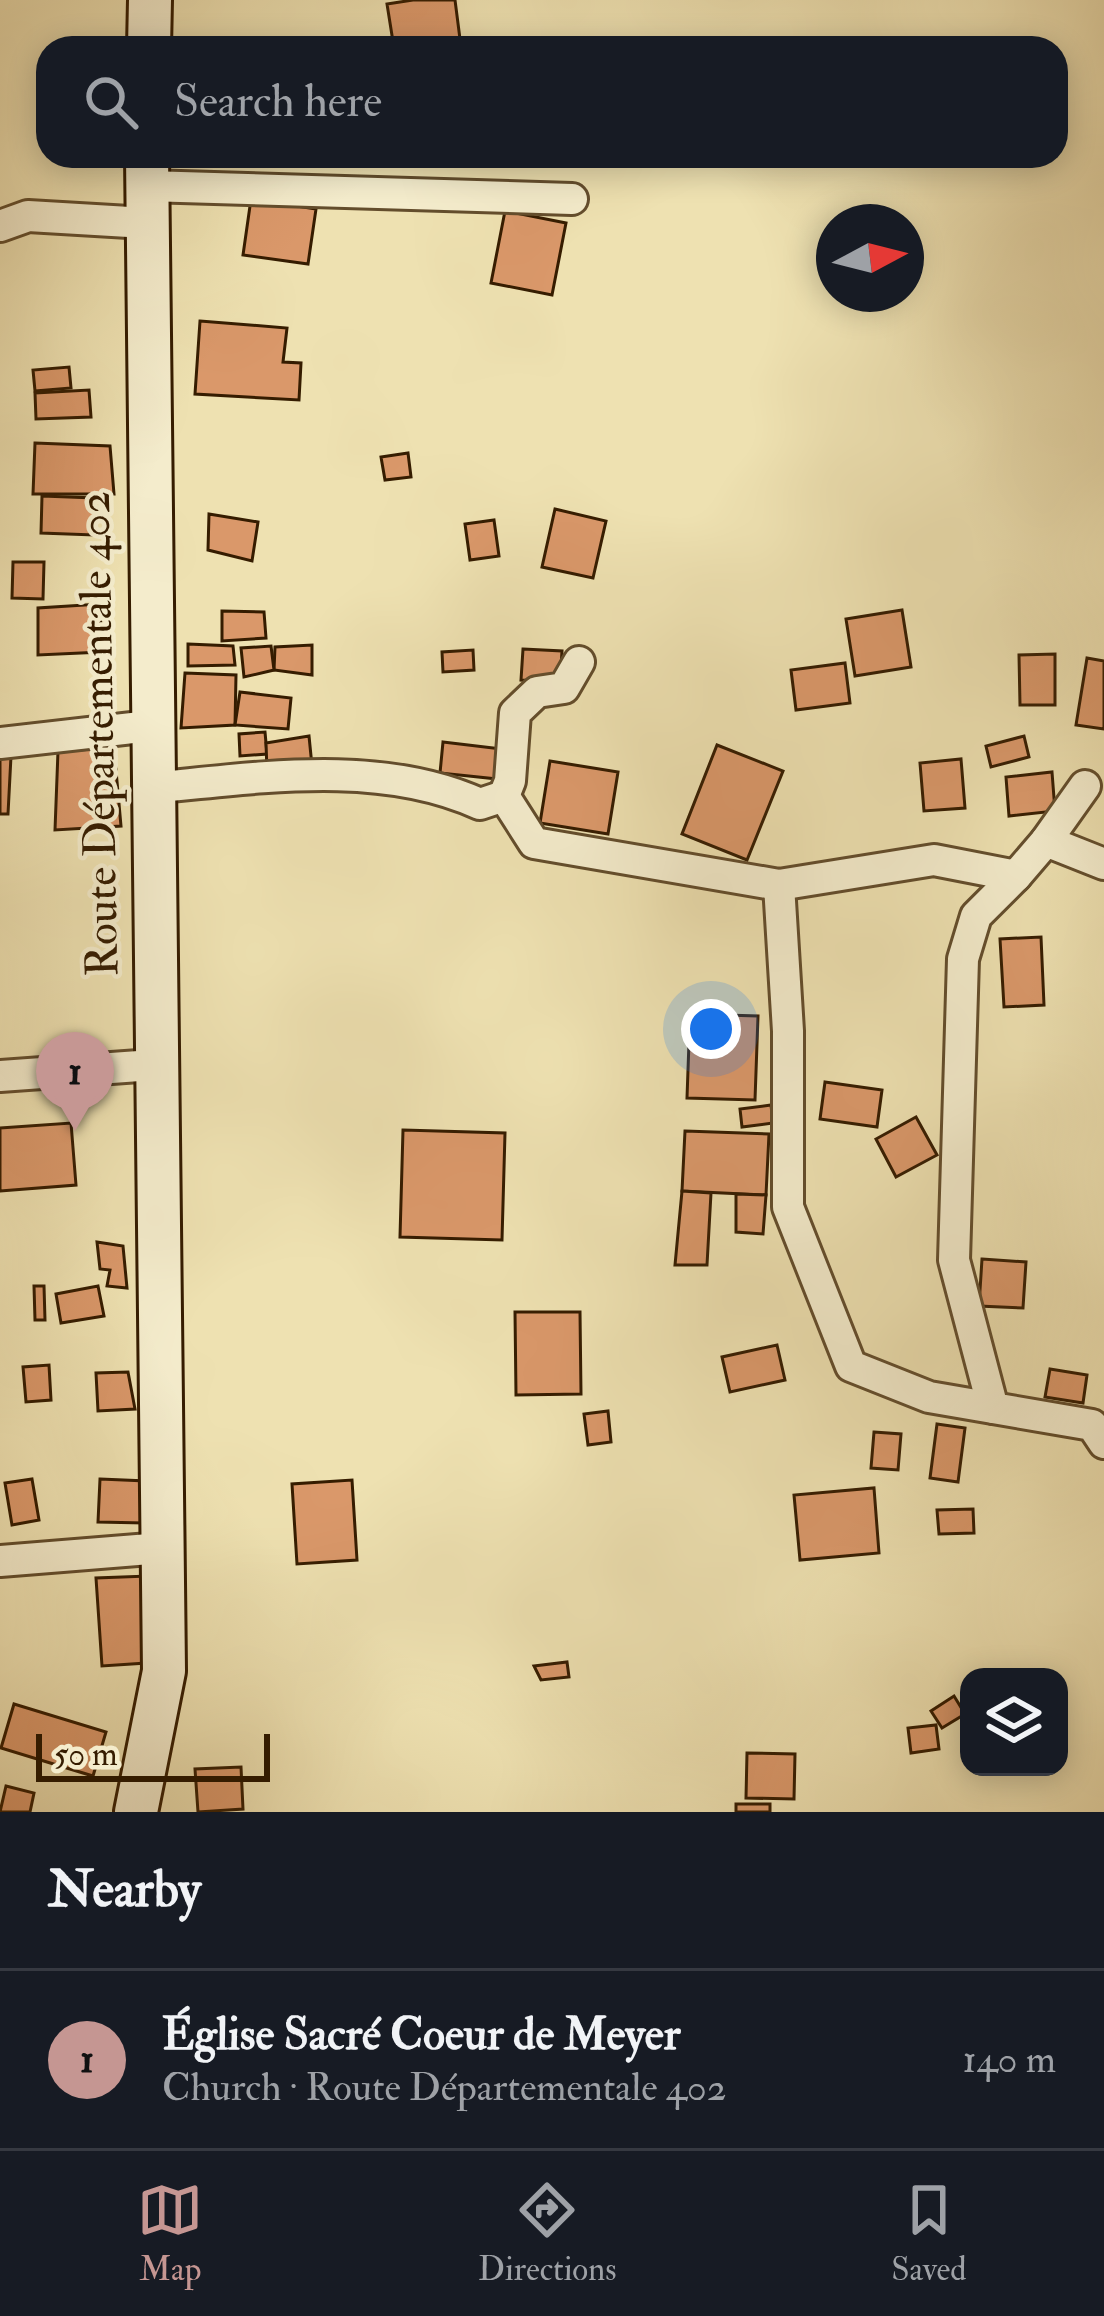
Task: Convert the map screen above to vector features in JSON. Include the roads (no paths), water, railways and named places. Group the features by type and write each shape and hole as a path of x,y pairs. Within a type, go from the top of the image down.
{"main road":[{"path":"149,36 150,0"},
{"name":"Route Départementale 402","path":"136,1812 164,1671 146,188"}],"street":[{"path":"0,226 146,188 572,200"},
{"path":"150,788 296,774 439,785 480,804 504,796 510,781 515,712 537,692 564,688 579,662"},
{"path":"0,743 150,726"},
{"path":"993,1408 954,1260 959,1141 955,1078 963,958 976,916 1046,841 1084,786"},
{"path":"504,796 534,842 778,885 934,860 1016,876"},
{"path":"1046,841 1104,865"},
{"path":"778,885 788,1030 788,1207 851,1366 929,1397 1092,1425 1104,1443"},
{"path":"0,1076 154,1066"},
{"path":"0,1562 162,1548"}],"place":[{"name":"Église Sacré Coeur de Meyer","path":"75,1131"}]}
